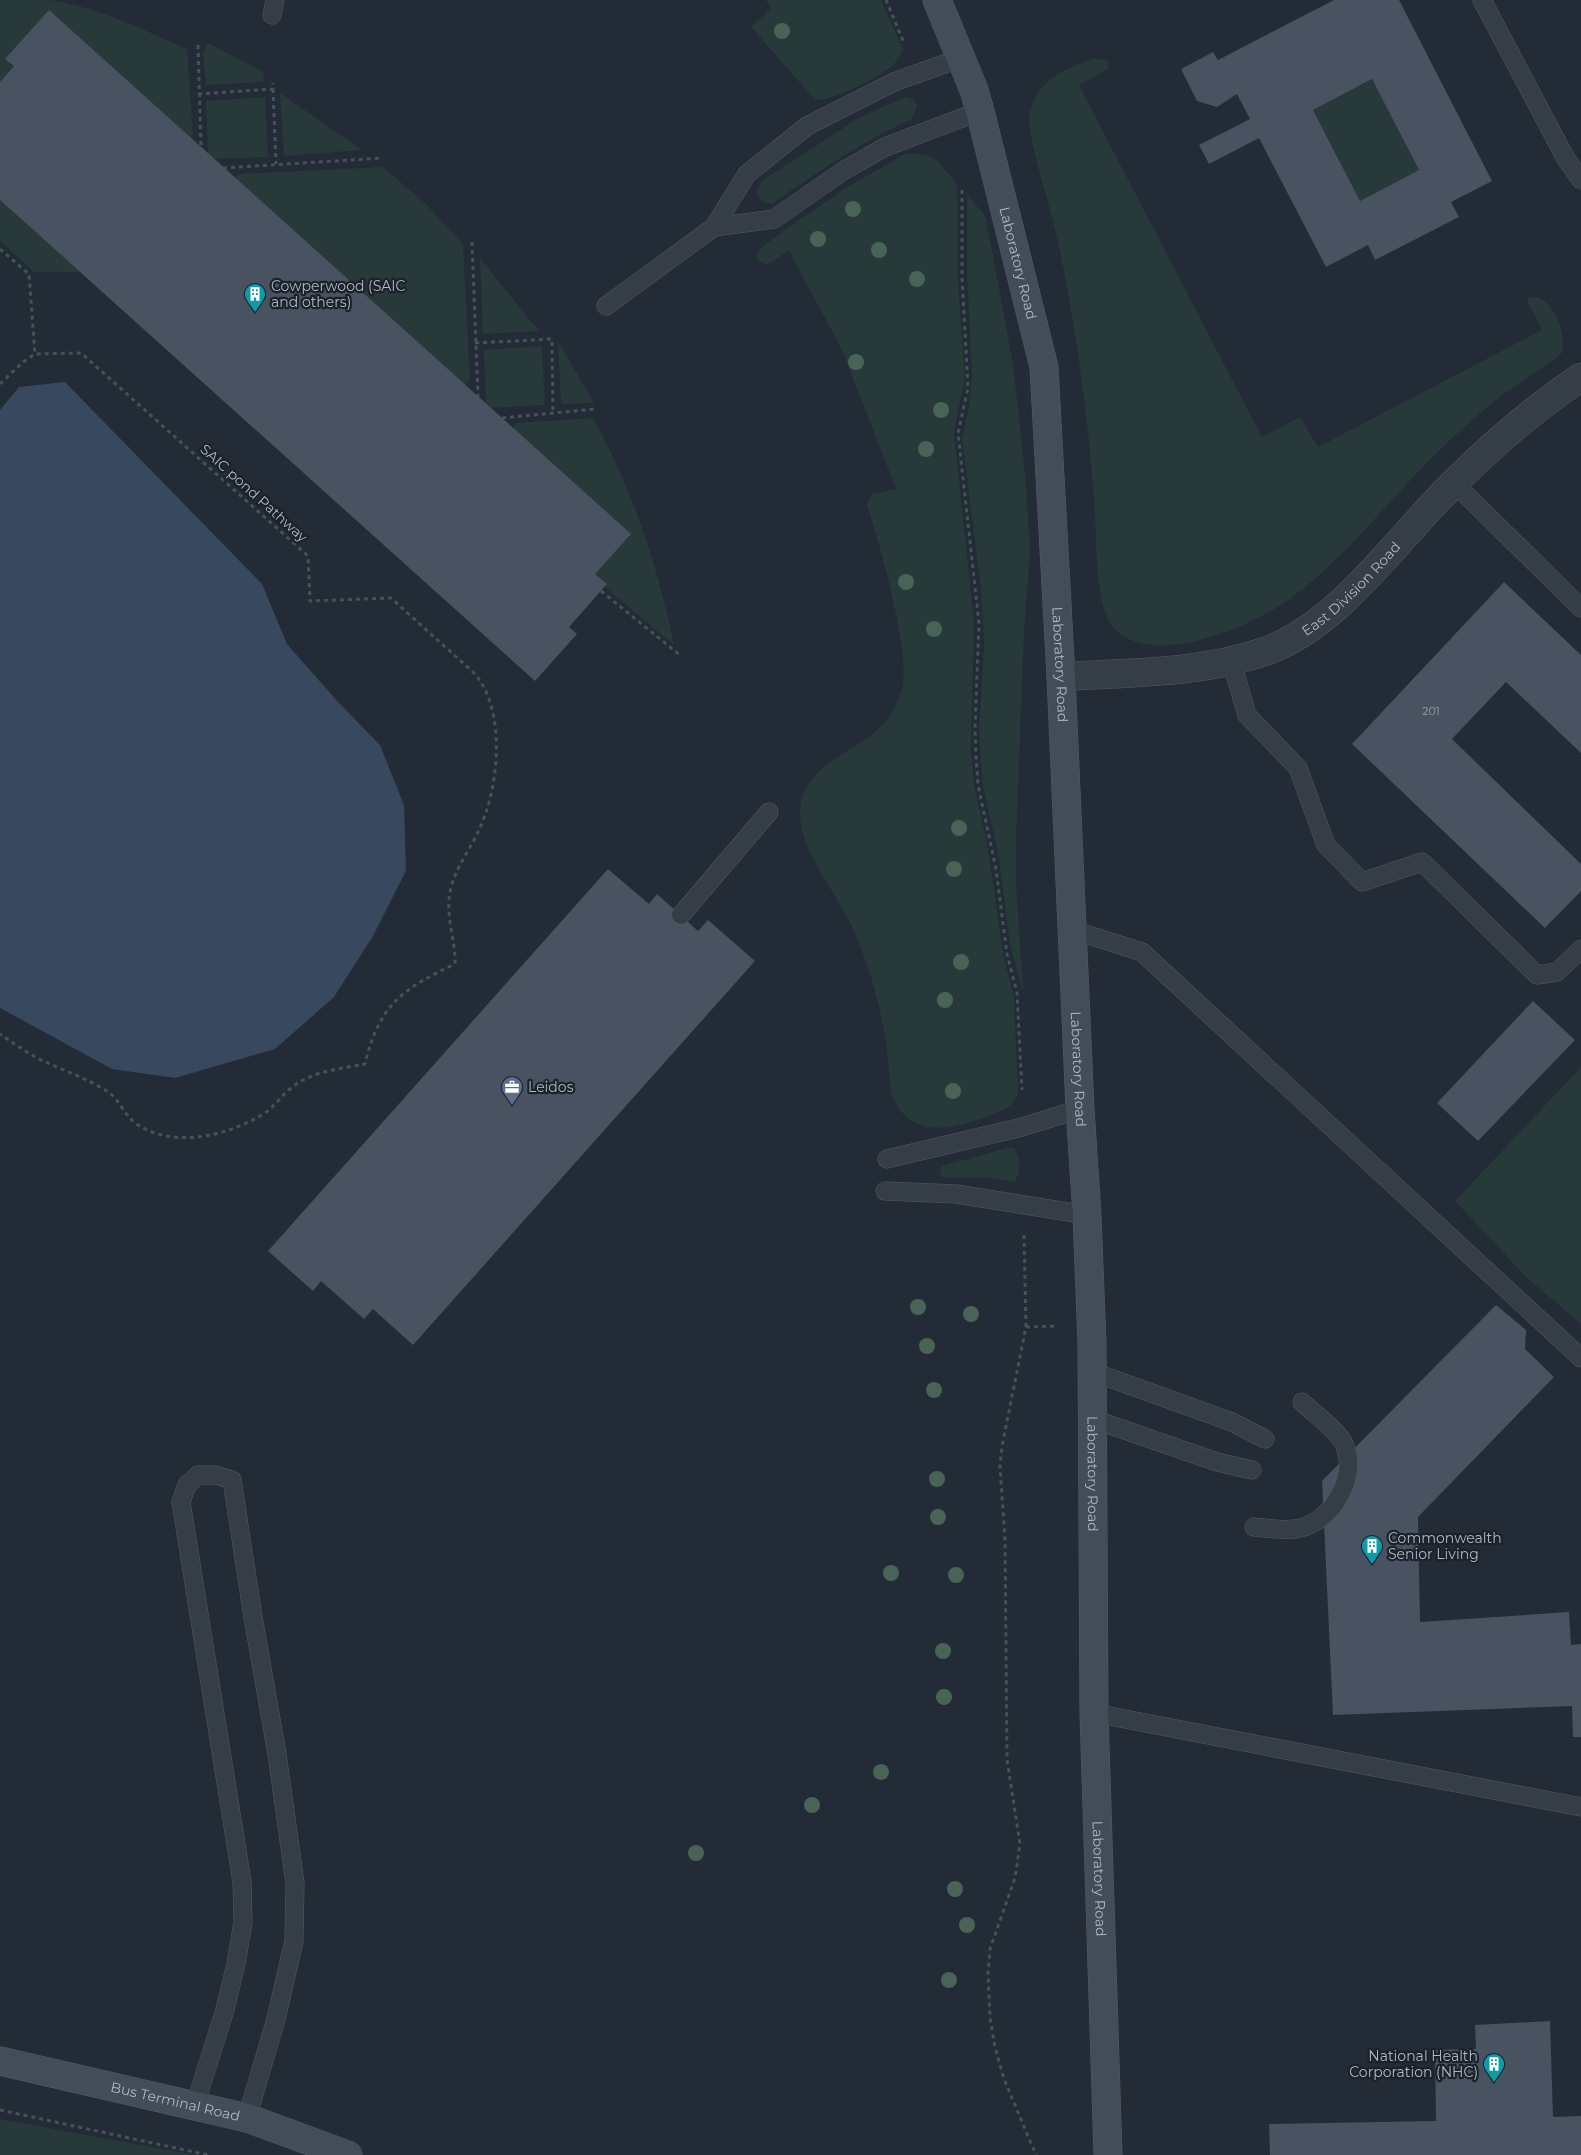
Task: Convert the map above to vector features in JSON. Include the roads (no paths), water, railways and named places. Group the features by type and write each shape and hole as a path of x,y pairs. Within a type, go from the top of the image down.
{"street":[{"name":"Laboratory Road","path":"936,0 961,58 980,111 1044,367 1062,677 1093,1372 1094,1713 1108,2155"},
{"name":"East Division Road","path":"1062,677 1207,666 1264,652 1306,632 1357,587 1454,483 1542,403 1581,376"},
{"name":"Bus Terminal Road","path":"0,2061 247,2118 348,2155"}],"lane":[{"path":"1482,0 1566,159 1581,180"},
{"path":"606,306 714,227 747,174 807,126 894,82 961,58"},
{"path":"714,227 774,218 843,171 885,147 980,111"},
{"path":"1454,483 1581,608"},
{"path":"1231,660 1247,715 1298,768 1326,845 1362,882 1422,862 1537,976 1557,972 1581,949"},
{"path":"681,916 769,812"},
{"path":"1073,930 1142,952 1581,1358"},
{"path":"887,1159 1022,1127 1080,1110"},
{"path":"885,1191 956,1194 1087,1215"},
{"path":"1093,1372 1232,1422 1264,1439"},
{"path":"1254,1527 1284,1529 1303,1527 1317,1520 1340,1497 1346,1482 1347,1455 1345,1444 1302,1402"},
{"path":"1093,1419 1217,1462 1252,1470"},
{"path":"195,2105 224,2013 243,1922 242,1882 181,1502 188,1485 198,1475 216,1475 232,1480 253,1617 278,1754 295,1883 294,1941 276,2019 247,2118"},
{"path":"1094,1713 1581,1807"}],"water":[{"path":"65,382 262,584 287,644 339,703 380,745 404,805 406,871 373,936 334,997 275,1049 175,1078 112,1069 0,1008 0,410 19,387"}],"place":[{"name":"Cowperwood (SAIC and others)","path":"255,313"},
{"name":"Leidos","path":"512,1106"},
{"name":"Commonwealth Senior Living","path":"1372,1565"},
{"name":"National Health Corporation (NHC)","path":"1494,2083"}]}
